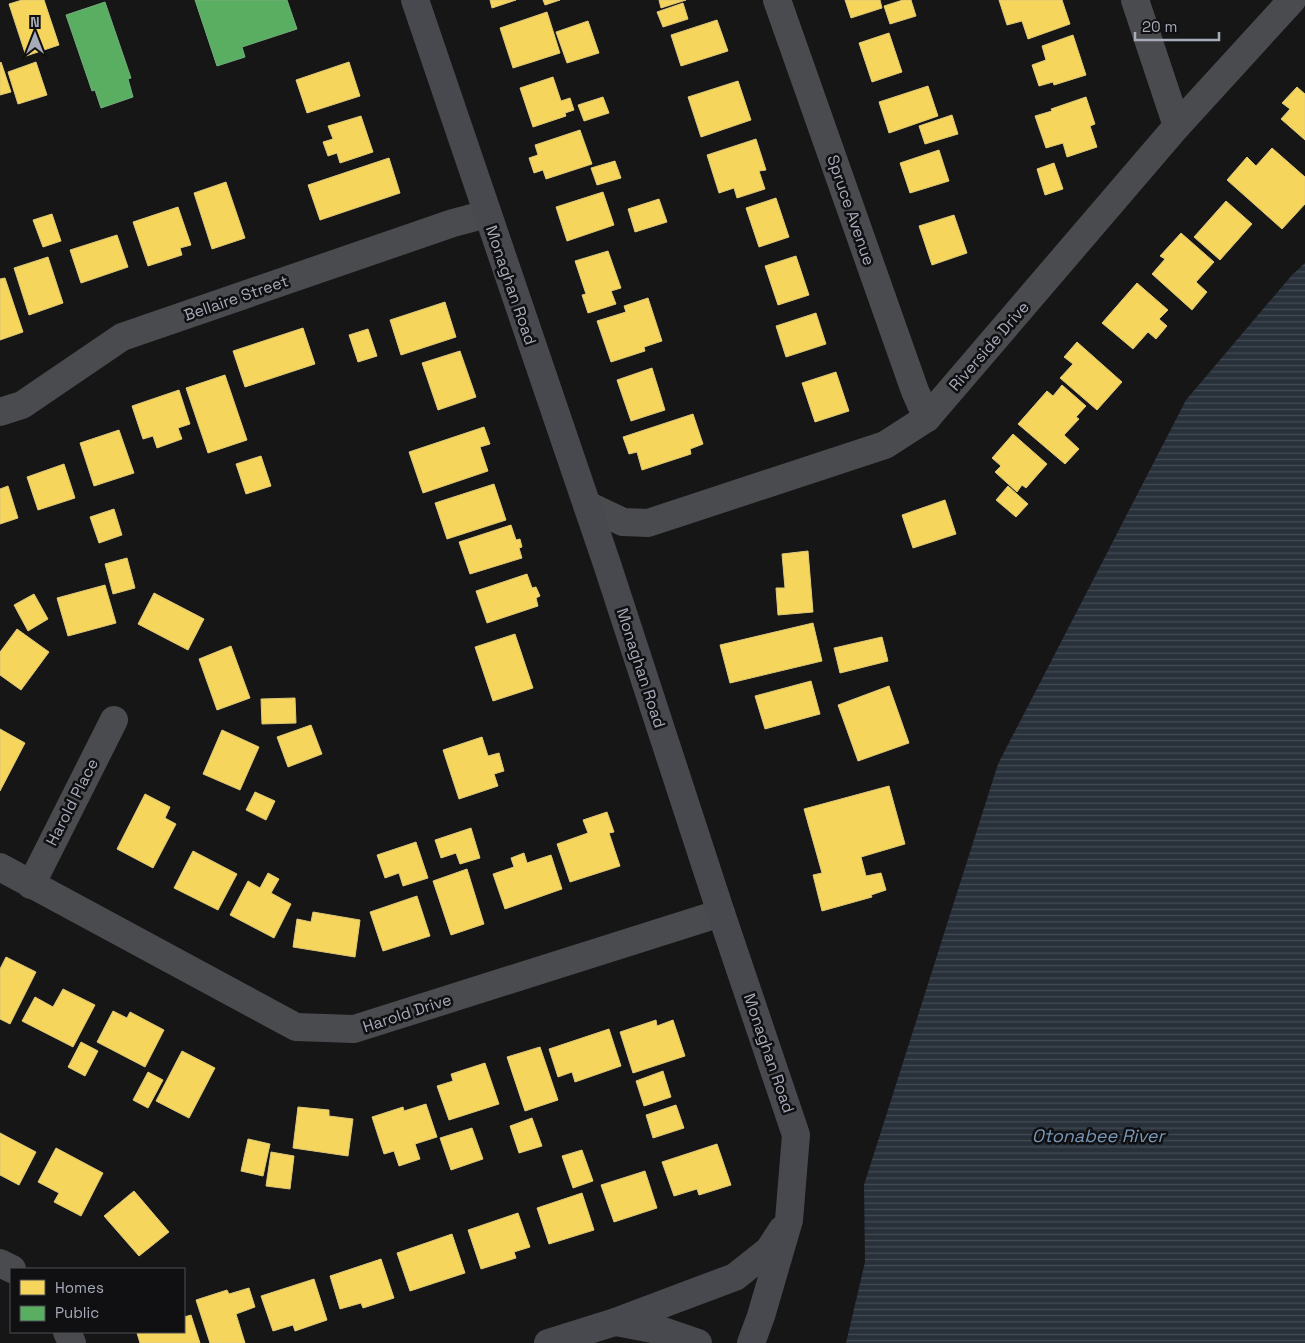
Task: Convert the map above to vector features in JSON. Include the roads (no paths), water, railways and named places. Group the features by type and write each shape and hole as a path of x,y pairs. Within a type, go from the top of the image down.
{"street":[{"name":"Monaghan Road","path":"414,0 587,505 796,1135 789,1220 762,1316 751,1343"},
{"name":"Spruce Avenue","path":"777,0 915,391 927,418"},
{"path":"1135,0 1178,126"},
{"name":"Riverside Drive","path":"587,505 623,522 648,523 885,445 927,418 1178,126 1292,0"},
{"name":"Bellaire Street","path":"0,412 22,406 122,337 453,223 487,214"},
{"name":"Harold Place","path":"31,885 114,720"},
{"name":"Harold Drive","path":"0,867 296,1028 354,1029 721,913"},
{"path":"548,1343 615,1322 735,1277 769,1250 789,1220"},
{"path":"615,1322 663,1331 698,1343"}],"water":[{"name":"Otonabee River","path":"1305,263 1305,1343 846,1343 865,1262 864,1185 998,764 1186,400 1292,275"}]}
